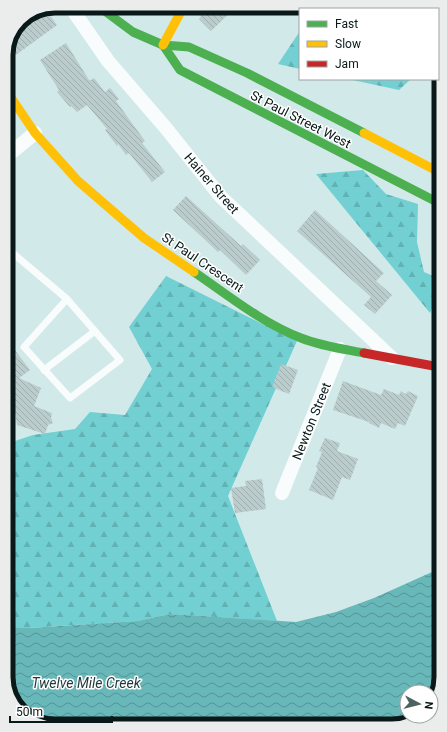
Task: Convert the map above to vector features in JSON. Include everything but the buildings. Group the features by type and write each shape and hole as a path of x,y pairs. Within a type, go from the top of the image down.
{"main road":[{"name":"St Paul Street West","path":"107,13 133,32 163,45 189,47 247,73 434,169"},
{"path":"163,45 180,13"},
{"name":"St Paul Street West","path":"163,45 180,70 239,102 434,200"},
{"name":"St Paul Crescent","path":"13,100 35,133 78,181 144,238 268,322 300,338 340,349 434,366"}],"street":[{"name":"Hainer Street","path":"75,13 108,61 165,127 221,197 392,358"},
{"path":"13,151 35,133"},
{"name":"Newton Street","path":"282,493 340,349"}],"lane":[{"path":"13,253 67,299 120,360 70,398 24,347 67,299"},
{"path":"44,370 95,331"}],"green space":[{"path":"299,32 299,69 278,64"},
{"path":"353,80 410,80 399,90"},
{"path":"363,170 386,194 418,204 417,242 424,272 434,276 434,304 430,313 316,174"},
{"path":"166,276 297,341 228,496 277,621 170,614 137,621 28,628 13,627 13,442 33,435 75,429 90,412 125,415 152,369 129,327"}],"water":[{"name":"Twelve Mile Creek","path":"434,570 434,684 399,684 399,717 397,719 52,719 36,715 27,709 17,696 15,690 13,677 13,627 30,628 137,621 170,614 296,622 336,612 374,598"}],"traffic: fast":[{"path":"107,13 133,32 163,45 189,47 247,73 364,133"},
{"path":"163,45 180,70 434,200"},
{"path":"194,272 259,317 287,332 316,343 364,353"}],"traffic: slow":[{"path":"163,45 180,13"},
{"path":"13,100 35,133 78,181 144,238 194,272"},
{"path":"364,133 434,169"}],"traffic: jam":[{"path":"364,353 434,366"}]}
